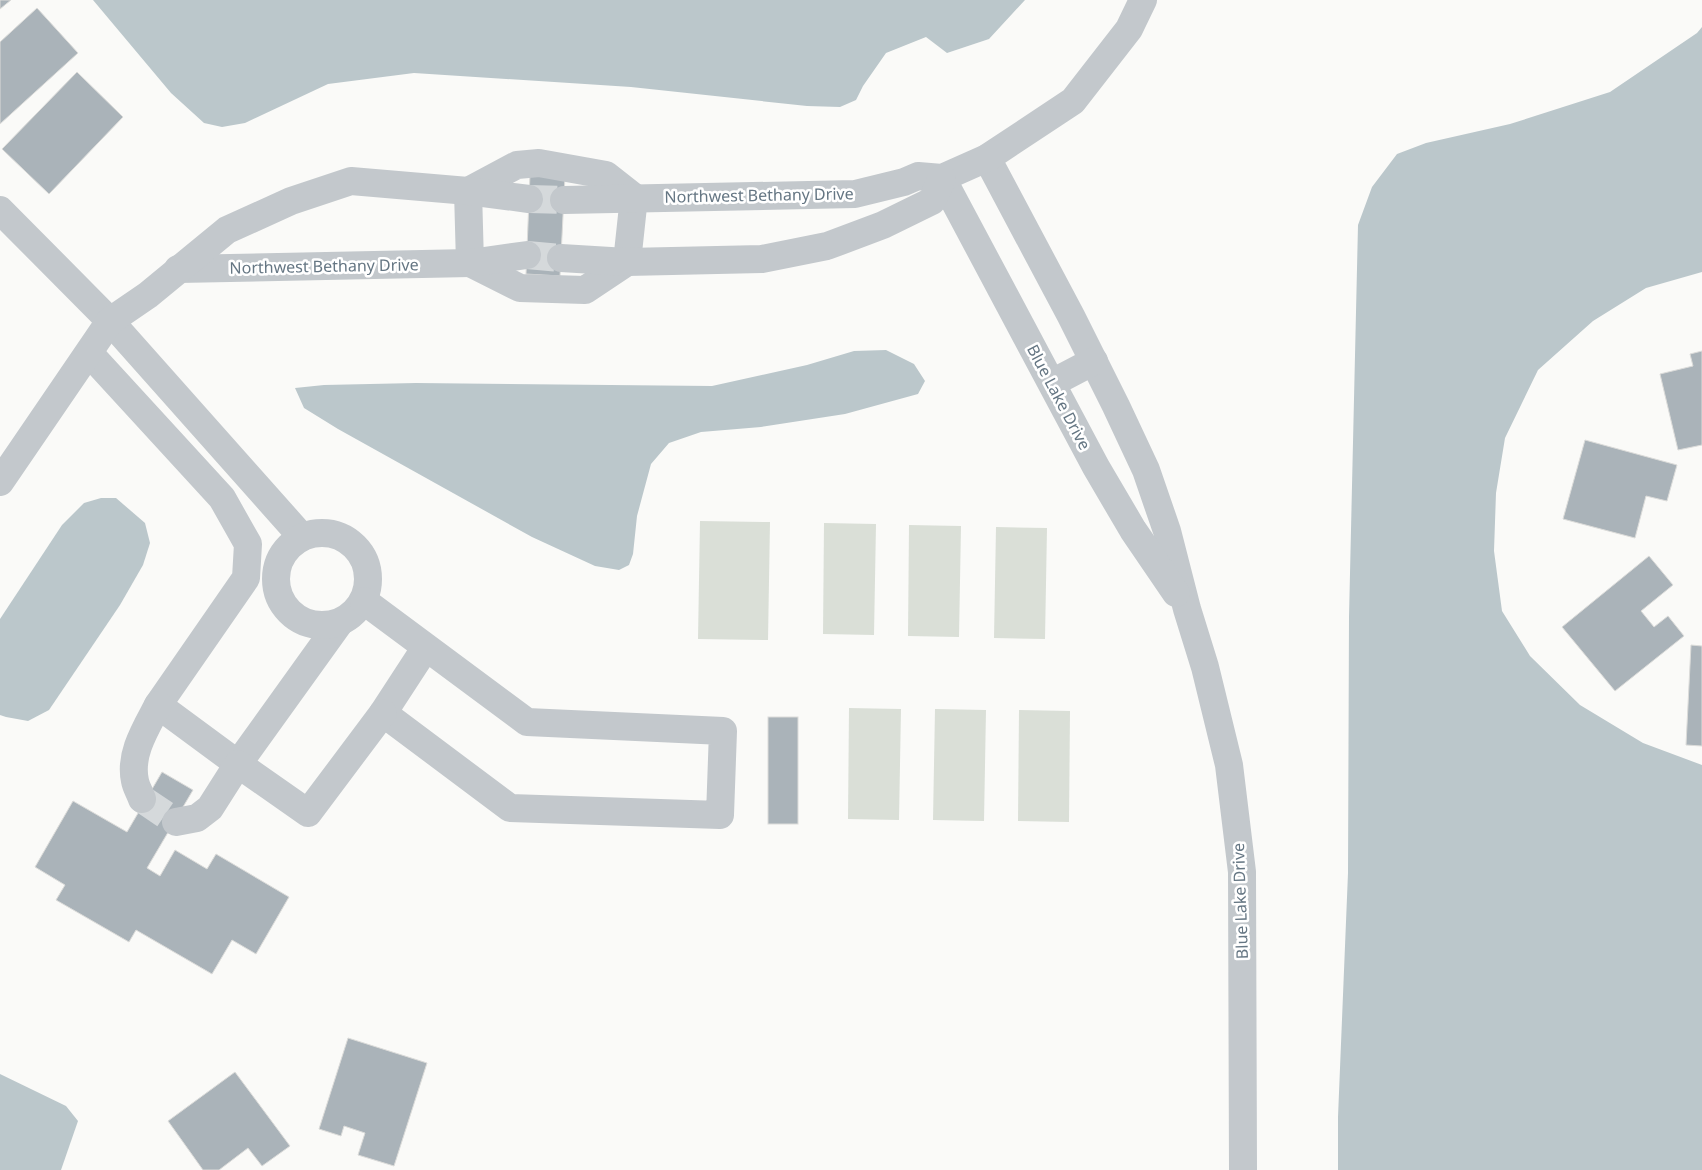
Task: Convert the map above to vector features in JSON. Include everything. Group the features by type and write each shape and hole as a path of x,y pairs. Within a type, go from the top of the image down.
{"street":[{"name":"Northwest Bethany Drive","path":"564,200 634,197 855,194 904,182 918,176 942,178 987,158 1073,101 1129,30 1143,0"},
{"name":"Blue Lake Drive","path":"987,158 1094,362 1146,470 1167,531 1187,609 1205,667 1229,765 1242,872 1244,1170"},
{"path":"470,263 468,191 517,165 539,163 606,175 634,197 627,262"},
{"name":"Blue Lake Drive","path":"942,178 1096,467 1133,530 1187,609"},
{"path":"561,258 627,262 762,259 826,246 883,225 932,201 942,178"},
{"name":"Northwest Bethany Drive","path":"0,482 110,321 148,295 227,230 291,201 351,181 468,191 529,199"},
{"path":"0,210 110,321 302,537"},
{"name":"Northwest Bethany Drive","path":"178,269 470,263 526,256"},
{"name":"Northwest Bethany Drive","path":"470,263 520,288 585,290 627,262"},
{"path":"89,353 222,498 248,544 246,578 158,705 142,736 134,764 135,781 142,799"},
{"path":"1052,383 1094,362"},
{"path":"316,533 330,533 344,538 356,546 364,558 368,572 369,587 364,601 354,614 340,622 324,626 309,624 294,617 280,598 275,575 280,560 289,546 302,537 316,533"},
{"path":"246,578 275,575"},
{"path":"364,601 527,722 722,731 720,815 510,808 383,712"},
{"path":"176,822 197,818 210,808 238,764 340,622"},
{"path":"158,705 238,764 308,812 383,712 426,648"}],"shaded area":[{"path":"93,0 1025,0 989,39 947,53 926,37 886,53 863,86 856,100 840,107 807,106 631,87 414,73 328,84 245,123 222,127 204,123 171,93"},
{"path":"1702,27 1702,272 1646,288 1593,321 1538,370 1505,438 1496,493 1494,551 1502,611 1530,656 1580,705 1643,743 1702,765 1702,1170 1338,1170 1338,1117 1348,873 1349,617 1358,225 1372,187 1397,154 1426,143 1510,124 1610,92 1697,33"},
{"path":"886,350 914,364 925,381 918,394 845,414 761,427 701,432 669,443 651,464 637,516 633,554 629,565 619,570 595,566 532,537 338,429 304,408 295,388 324,385 416,383 712,386 807,365 854,351"},
{"path":"101,498 116,498 145,523 150,543 143,565 120,605 49,710 28,721 0,715 0,619 62,525 84,503"},
{"path":"700,521 770,522 768,640 698,639"},
{"path":"824,523 876,524 874,635 823,634"},
{"path":"909,525 961,526 959,637 908,636"},
{"path":"996,527 1047,528 1045,639 994,638"},
{"path":"849,708 901,709 899,820 848,819"},
{"path":"935,709 986,710 984,821 933,820"},
{"path":"1019,710 1070,711 1069,822 1018,821"},
{"path":"0,1074 66,1106 78,1121 61,1170 0,1170"}],"building":[{"path":"0,0 11,0 0,9"},
{"path":"37,8 78,53 0,124 0,42"},
{"path":"77,72 123,117 49,194 2,149"},
{"path":"530,174 565,176 560,276 526,274"},
{"path":"1702,351 1702,445 1678,450 1660,374 1693,366 1690,354"},
{"path":"1585,440 1677,465 1667,501 1646,496 1635,538 1563,519"},
{"path":"1649,556 1673,585 1641,611 1654,627 1668,616 1684,636 1615,691 1562,627"},
{"path":"1691,645 1702,646 1702,746 1686,745"},
{"path":"768,717 798,717 798,824 768,824"},
{"path":"162,772 193,790 147,868 160,876 175,850 207,869 216,854 289,897 256,954 232,940 212,974 136,930 129,942 56,900 65,885 35,867 73,801 127,832"},
{"path":"348,1038 427,1063 394,1166 358,1155 365,1133 344,1126 341,1136 319,1129"},
{"path":"235,1072 290,1146 262,1166 248,1148 219,1170 203,1170 168,1121"}],"tunnel":[{"path":"529,199 564,200"},
{"path":"527,255 561,258"},
{"path":"142,799 176,822"}]}
